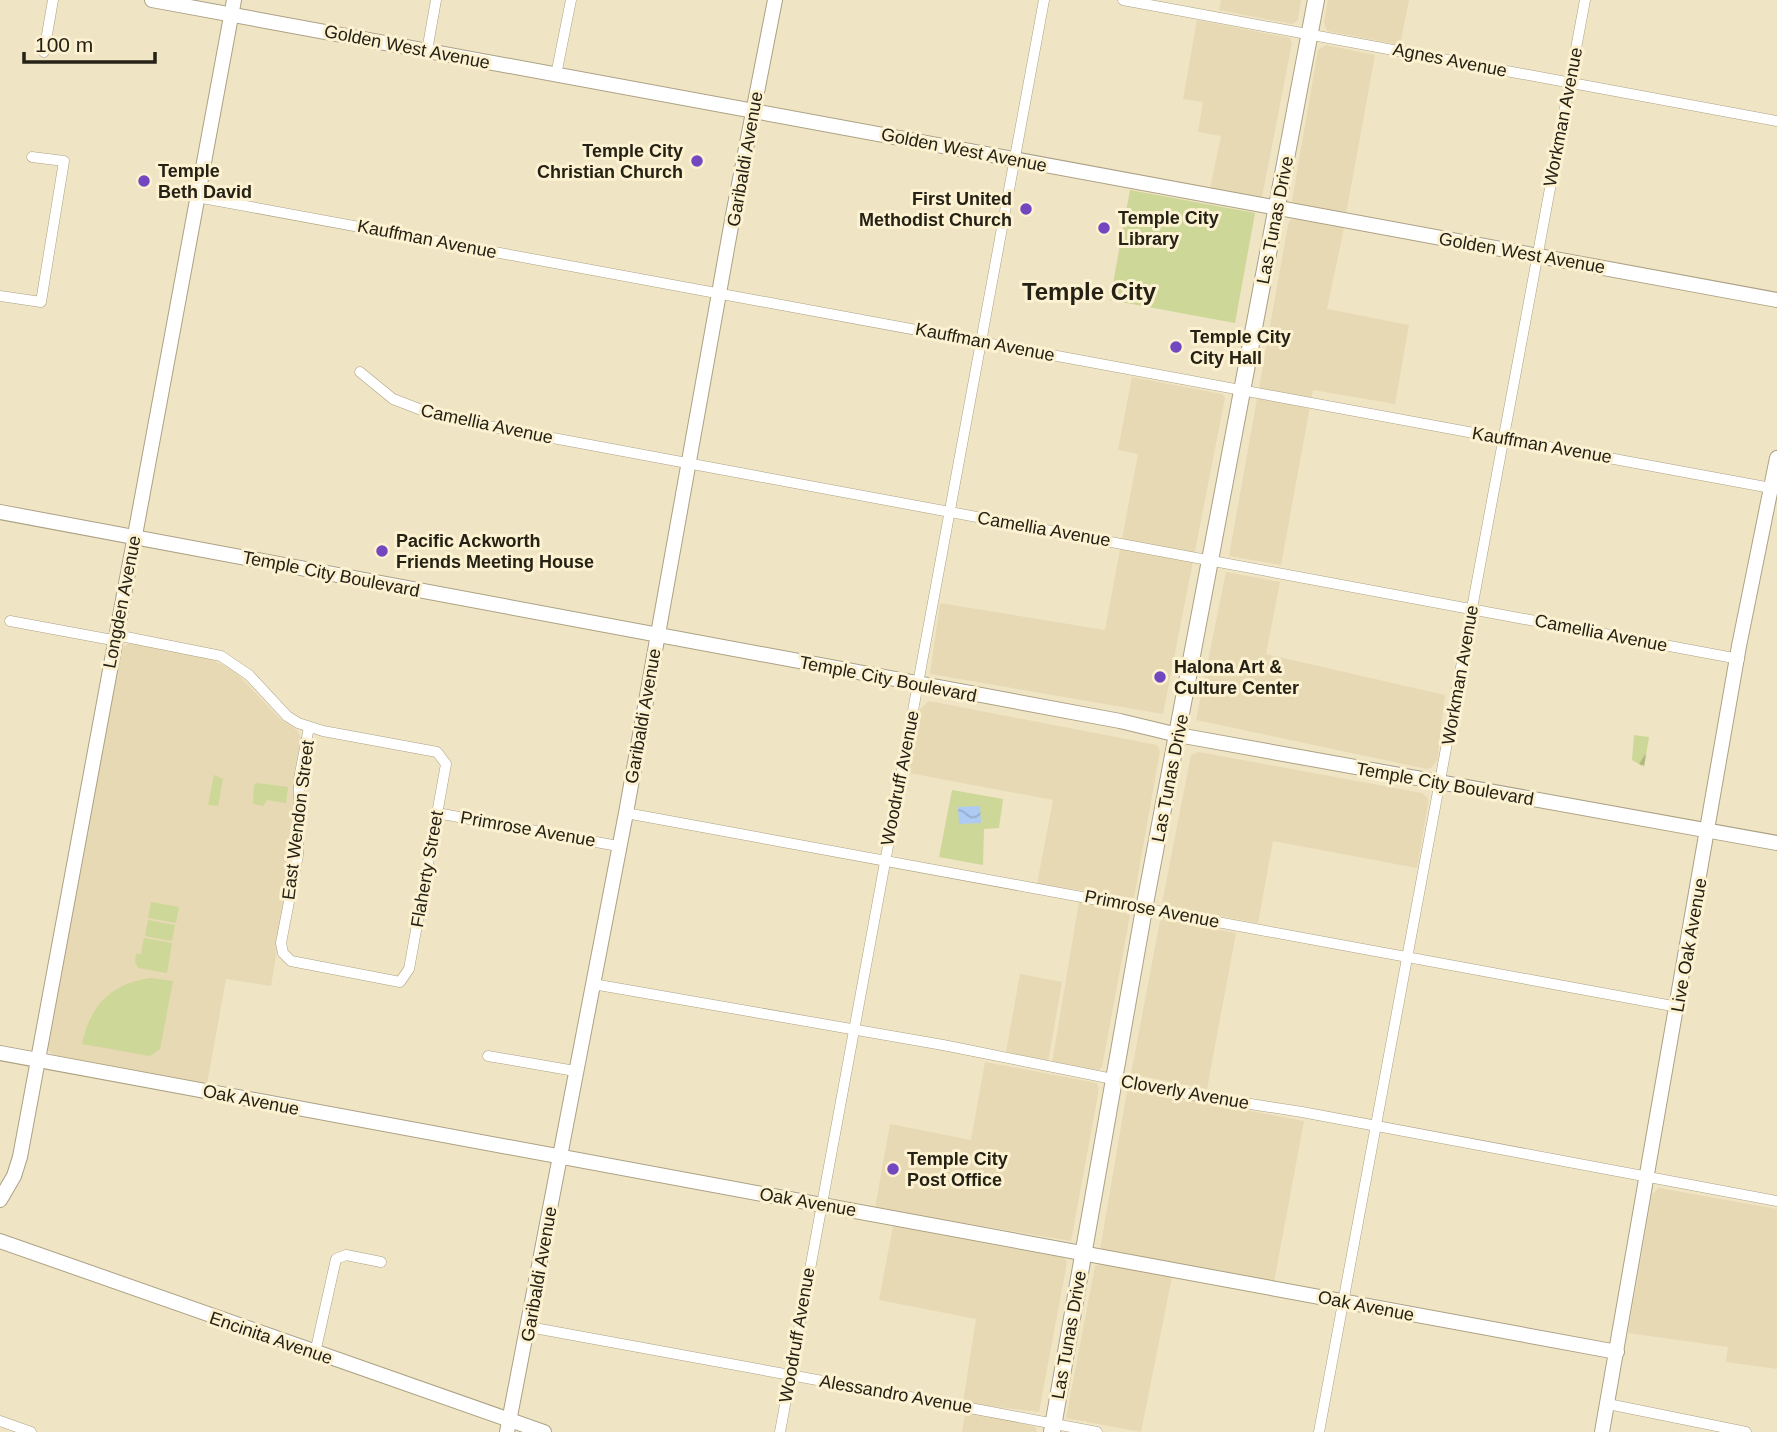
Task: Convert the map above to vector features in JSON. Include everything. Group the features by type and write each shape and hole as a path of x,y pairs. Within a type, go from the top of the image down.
{"main road":[{"name":"Las Tunas Drive","path":"1052,1428 1144,909 1316,0"}],"street":[{"path":"44,52 53,0"},
{"name":"Golden West Avenue","path":"152,0 233,7 427,51 1777,300"},
{"path":"427,51 436,0"},
{"path":"556,75 571,0"},
{"name":"Garibaldi Avenue","path":"509,1426 626,813 775,0"},
{"name":"Woodruff Avenue","path":"780,1432 1044,0"},
{"name":"Agnes Avenue","path":"1123,0 1777,121"},
{"name":"Workman Avenue","path":"1319,1432 1585,0"},
{"name":"Longden Avenue","path":"0,1200 14,1177 20,1157 233,7"},
{"path":"0,296 41,302 64,161 32,157"},
{"name":"Kauffman Avenue","path":"197,197 1771,488"},
{"name":"Camellia Avenue","path":"360,372 393,399 440,417 1739,659"},
{"name":"Live Oak Avenue","path":"1602,1432 1777,458"},
{"name":"Temple City Boulevard","path":"0,512 1120,721 1178,735 1777,843"},
{"path":"10,621 116,638 129,637 221,656 249,675 287,716 309,727"},
{"name":"Flaherty Street","path":"309,727 437,752 446,764 409,969 403,980"},
{"name":"East Wendon Street","path":"309,727 299,779 301,832 281,943 283,953 291,961 395,982 403,980"},
{"name":"Primrose Avenue","path":"437,813 618,846"},
{"name":"Primrose Avenue","path":"626,813 1678,1007"},
{"name":"Cloverly Avenue","path":"593,984 1777,1201"},
{"name":"Oak Avenue","path":"0,1053 1616,1352"},
{"path":"488,1056 575,1071"},
{"name":"Encinita Avenue","path":"0,1241 315,1353 509,1426 544,1432"},
{"path":"315,1353 333,1263 346,1255 381,1262"},
{"name":"Alessandro Avenue","path":"529,1327 790,1376 898,1392 1052,1428 1097,1432"},
{"path":"1608,1404 1746,1432"},
{"path":"0,1421 31,1432"}],"shaded area":[{"path":"1221,0 1301,0 1298,20 1292,24 1219,10"},
{"path":"1328,0 1409,0 1400,45 1327,31 1324,23"},
{"path":"1197,20 1290,38 1292,43 1262,197 1210,189 1221,136 1198,132 1203,102 1183,99"},
{"path":"1326,45 1375,55 1346,214 1295,205 1292,201 1318,50"},
{"path":"1290,220 1344,228 1327,309 1409,325 1395,404 1313,390 1281,565 1229,556 1288,225"},
{"path":"1132,377 1222,394 1225,398 1163,714 930,674 940,603 1105,630 1138,454 1118,450"},
{"path":"1226,572 1280,582 1266,654 1445,695 1437,761 1432,767 1427,769 1196,720"},
{"path":"130,643 207,658 233,669 279,718 297,730 301,738 294,780 296,832 271,986 226,979 207,1084 53,1055 48,1050 121,648"},
{"path":"929,701 1157,745 1160,751 1134,898 1037,884 1053,800 909,773 920,709"},
{"path":"1199,752 1422,793 1428,798 1428,804 1417,868 1273,841 1258,923 1165,906 1162,903 1191,755"},
{"path":"1080,896 1130,915 1102,1067 1098,1070 1052,1063"},
{"path":"1163,919 1236,933 1207,1089 1131,1074 1160,921"},
{"path":"1020,974 1062,982 1048,1062 1006,1052"},
{"path":"985,1062 1097,1083 1099,1089 1071,1241 875,1208 890,1124 971,1140"},
{"path":"1131,1089 1304,1121 1274,1282 1100,1250 1127,1091"},
{"path":"1659,1188 1777,1209 1777,1369 1726,1362 1728,1347 1628,1333 1652,1194"},
{"path":"893,1226 1064,1258 1067,1262 1039,1412 963,1403 976,1319 879,1300"},
{"path":"1099,1264 1172,1277 1141,1432 1066,1418 1095,1266"},
{"path":"966,1407 1035,1427 1037,1432 962,1432"}],"green space":[{"path":"1130,190 1255,213 1235,323 1110,300"},
{"path":"1634,735 1649,737 1644,767 1632,760"},
{"path":"214,775 223,779 218,806 208,805"},
{"path":"257,783 288,787 286,803 267,800 263,806 253,804 254,785"},
{"path":"952,790 1003,799 999,828 984,829 983,865 939,857"},
{"path":"151,902 179,907 176,923 148,918"},
{"path":"148,920 175,925 172,941 145,936"},
{"path":"144,938 172,943 167,973 138,968 135,962 136,954 141,954"},
{"path":"151,978 173,981 160,1049 150,1056 82,1044 91,1018 104,999 124,985"}],"water":[{"path":"980,806 981,823 959,824 958,807"}],"place":[{"name":"Temple City Christian Church","path":"697,161"},
{"name":"Temple Beth David","path":"144,181"},
{"name":"First United Methodist Church","path":"1026,209"},
{"name":"Temple City Library","path":"1104,228"},
{"name":"Temple City City Hall","path":"1176,347"},
{"name":"Pacific Ackworth Friends Meeting House","path":"382,551"},
{"name":"Halona Art & Culture Center","path":"1160,677"},
{"name":"Temple City Post Office","path":"893,1169"}],"district":[{"name":"Temple City","path":"1089,292"}]}
